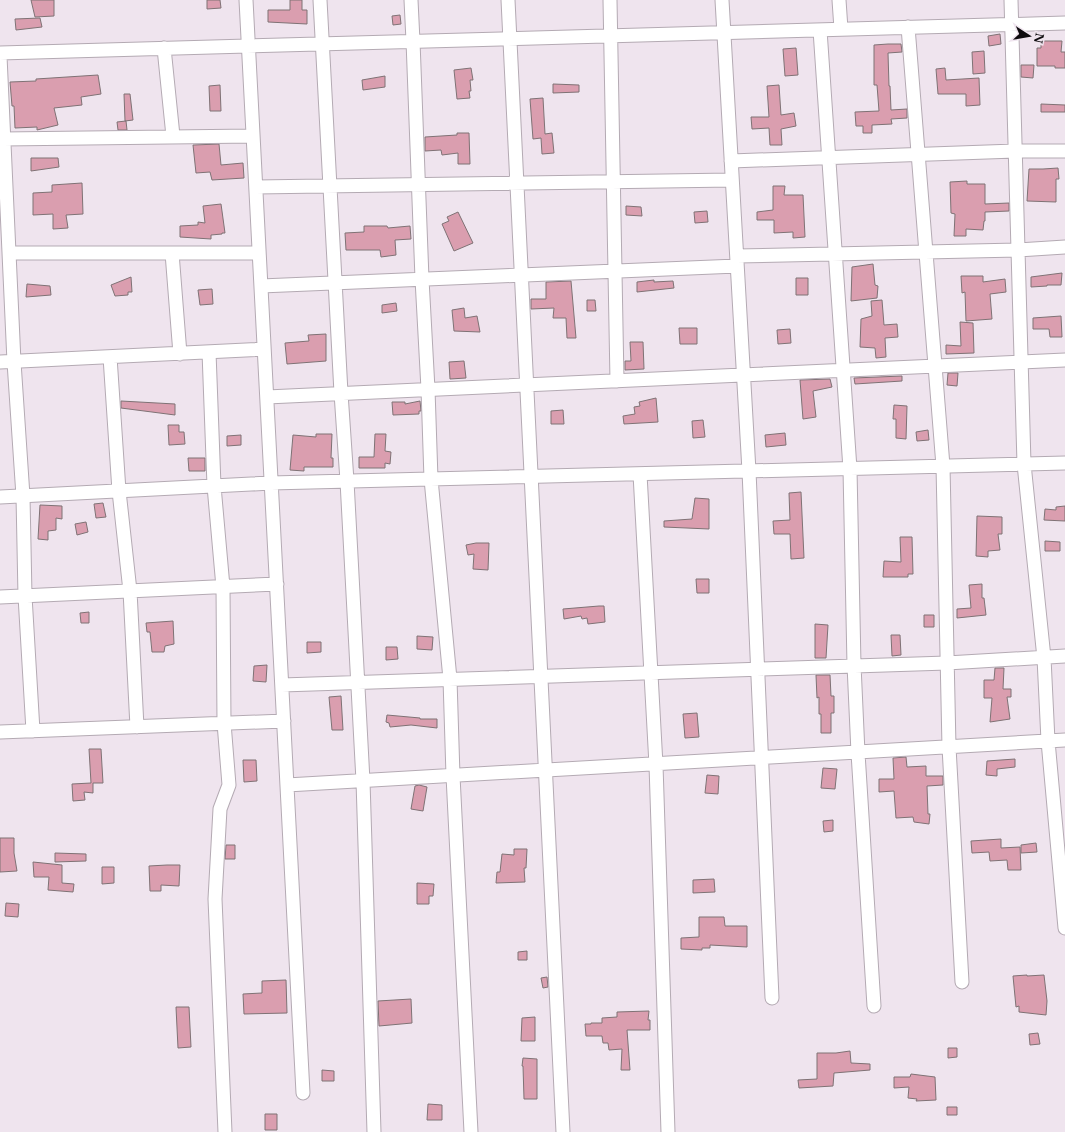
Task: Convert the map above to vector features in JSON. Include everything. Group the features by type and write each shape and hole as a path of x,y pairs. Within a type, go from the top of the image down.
{"street":[{"path":"246,0 303,1093"},
{"path":"320,0 363,781 374,1132"},
{"path":"411,0 428,389 430,479 450,679 453,776 471,1132"},
{"path":"508,0 563,1132"},
{"path":"610,0 612,36 617,381"},
{"path":"722,0 749,471 772,998"},
{"path":"838,0 841,29"},
{"path":"1011,0 1024,464 1044,658 1048,741 1065,928"},
{"path":"33,731 25,596 23,496 14,362 9,253 3,188 0,55 164,48 1065,23"},
{"path":"908,28 943,466 949,747 962,982"},
{"path":"820,30 850,469 854,665 874,1006"},
{"path":"164,48 173,136"},
{"path":"3,139 253,136"},
{"path":"731,161 1065,150"},
{"path":"256,187 732,180"},
{"path":"261,286 615,271 836,254 1018,250 1065,247"},
{"path":"9,253 259,253"},
{"path":"172,253 180,354"},
{"path":"0,362 264,349"},
{"path":"209,352 214,486 222,587 224,723 229,785 220,809 215,899 225,1132"},
{"path":"110,357 119,491 130,591 137,727"},
{"path":"267,396 1065,360"},
{"path":"0,497 271,483 1065,463"},
{"path":"640,474 656,765 668,1132"},
{"path":"0,597 276,584"},
{"path":"282,684 947,663 1065,656"},
{"path":"0,732 284,721"},
{"path":"287,785 656,765 1065,740"}],"building":[{"path":"31,0 54,0 54,16 35,17"},
{"path":"207,0 220,0 221,8 207,9"},
{"path":"290,0 302,0 302,10 307,10 307,24 268,22 268,10 290,10"},
{"path":"400,15 401,24 393,25 392,16"},
{"path":"40,18 42,27 16,30 15,19"},
{"path":"1000,34 1001,44 989,46 988,36"},
{"path":"1041,41 1062,41 1061,52 1065,52 1065,68 1055,68 1055,66 1037,66 1037,48 1041,48"},
{"path":"901,44 902,52 888,53 891,110 907,109 907,118 891,119 892,124 872,125 872,133 863,133 863,126 856,126 855,112 879,111 877,85 874,85 874,45"},
{"path":"796,48 798,75 785,76 783,49"},
{"path":"984,51 985,73 973,74 972,52"},
{"path":"1021,65 1034,65 1033,78 1021,77"},
{"path":"471,68 473,80 470,80 470,98 457,99 454,70"},
{"path":"945,68 946,80 979,78 980,105 966,106 966,94 938,94 936,69"},
{"path":"98,75 101,94 81,97 82,105 54,108 58,125 37,130 37,127 15,128 14,106 12,106 10,82"},
{"path":"385,76 385,87 363,90 362,80"},
{"path":"553,84 579,85 579,92 553,93"},
{"path":"220,85 221,111 210,111 209,86"},
{"path":"779,85 781,115 794,113 796,126 781,129 782,145 770,145 769,128 752,129 751,117 769,117 767,86"},
{"path":"124,94 130,94 133,120 125,121"},
{"path":"543,98 545,134 552,133 554,153 542,154 541,138 533,139 530,99"},
{"path":"1041,104 1065,105 1065,112 1041,112"},
{"path":"126,121 127,130 118,130 117,122"},
{"path":"457,133 469,133 470,164 458,164 458,153 442,155 441,150 425,151 425,137 457,135"},
{"path":"219,144 221,165 243,163 244,178 212,180 210,172 196,173 193,145"},
{"path":"31,158 58,158 59,167 31,171"},
{"path":"1058,168 1059,179 1056,179 1056,202 1027,201 1029,169"},
{"path":"967,181 967,184 985,184 985,204 1009,203 1009,211 985,212 983,230 966,229 966,236 954,236 955,214 951,213 950,182"},
{"path":"82,183 83,214 66,215 68,228 53,229 53,214 33,215 33,193 52,192 52,185"},
{"path":"773,186 785,186 784,195 803,195 805,237 793,238 793,232 774,233 774,220 757,220 757,212 773,210"},
{"path":"221,204 225,233 211,235 211,239 180,237 180,226 198,225 198,222 205,223 203,206"},
{"path":"626,206 641,207 642,216 626,215"},
{"path":"707,211 708,222 695,223 694,212"},
{"path":"458,212 473,243 454,251 442,224 449,221 447,217"},
{"path":"364,226 387,226 388,228 410,226 411,239 395,240 396,255 381,257 380,250 346,250 345,233 364,232"},
{"path":"873,264 875,285 878,286 877,298 851,301 852,267"},
{"path":"1062,273 1061,285 1031,287 1031,277"},
{"path":"961,276 983,276 983,282 1005,279 1006,292 990,294 992,319 966,321 965,292 962,293"},
{"path":"131,277 132,292 128,292 128,295 115,296 111,285"},
{"path":"796,278 808,278 808,295 796,295"},
{"path":"654,280 654,282 673,281 674,288 637,292 637,282"},
{"path":"571,281 576,338 567,338 566,318 553,318 554,308 531,309 531,299 546,299 546,282"},
{"path":"27,284 50,286 51,295 26,297"},
{"path":"212,289 213,304 200,305 198,290"},
{"path":"587,300 595,300 596,311 587,311"},
{"path":"882,300 884,325 897,324 898,337 885,338 886,357 876,358 875,348 860,347 861,319 872,316 871,301"},
{"path":"396,303 397,311 382,313 382,305"},
{"path":"464,308 465,318 477,316 480,332 454,331 452,310"},
{"path":"1061,316 1062,337 1050,337 1049,329 1033,329 1033,318"},
{"path":"960,322 973,323 974,353 946,354 946,345 961,346"},
{"path":"679,328 697,328 697,344 680,344"},
{"path":"790,329 791,343 778,344 777,330"},
{"path":"326,334 326,361 287,364 285,343 309,341 308,335"},
{"path":"630,342 643,342 644,369 625,370 625,361 631,361"},
{"path":"464,361 466,378 450,379 449,362"},
{"path":"948,373 958,373 957,386 947,385"},
{"path":"902,376 902,381 855,384 854,378"},
{"path":"830,379 832,387 813,391 816,417 803,419 800,380"},
{"path":"656,398 658,422 624,424 623,416 635,414 634,407 640,406 639,402"},
{"path":"121,401 175,404 175,415 121,408"},
{"path":"420,401 421,411 419,411 419,414 393,415 392,402 405,402 405,404"},
{"path":"894,405 907,406 906,439 896,438 896,419 893,419"},
{"path":"563,410 564,424 551,424 551,411"},
{"path":"703,420 705,437 693,438 692,421"},
{"path":"168,425 179,425 179,432 184,432 185,444 169,445"},
{"path":"928,430 929,440 917,441 916,432"},
{"path":"785,433 786,445 766,447 765,435"},
{"path":"316,434 332,434 331,458 333,458 333,467 304,467 304,471 290,470 293,435 316,437"},
{"path":"375,434 386,434 385,451 391,452 390,464 385,463 385,468 359,468 359,457 374,457"},
{"path":"241,435 241,445 227,446 227,436"},
{"path":"188,458 205,458 205,471 189,471"},
{"path":"801,492 804,558 791,559 790,534 774,534 773,521 790,520 789,493"},
{"path":"695,498 709,499 709,529 664,527 664,521 692,519"},
{"path":"103,503 106,517 96,518 94,504"},
{"path":"40,505 62,506 62,519 56,518 56,530 48,531 48,540 38,539"},
{"path":"1065,506 1065,521 1044,520 1045,509 1056,510 1056,507"},
{"path":"977,516 1002,517 1002,534 998,534 1000,550 988,551 988,557 976,556"},
{"path":"86,522 88,532 77,535 75,524"},
{"path":"900,537 912,537 913,574 908,574 908,577 883,577 884,561 901,562"},
{"path":"1045,541 1060,542 1060,551 1045,551"},
{"path":"489,543 488,570 473,569 474,554 468,555 466,545"},
{"path":"696,579 709,579 709,593 697,593"},
{"path":"982,584 982,598 984,598 986,615 957,618 957,609 971,608 969,585"},
{"path":"604,606 605,622 588,624 587,618 582,619 581,616 564,619 563,609"},
{"path":"89,612 89,623 81,623 80,613"},
{"path":"924,615 934,615 934,627 924,627"},
{"path":"173,621 174,644 165,646 164,652 152,652 150,632 147,632 146,623"},
{"path":"815,624 828,625 826,658 815,658"},
{"path":"891,635 900,635 901,655 892,656"},
{"path":"417,636 433,637 432,650 417,649"},
{"path":"307,642 321,642 321,652 307,653"},
{"path":"386,647 397,647 398,659 386,660"},
{"path":"267,665 266,682 253,681 254,666"},
{"path":"995,668 1004,668 1003,689 1011,689 1011,697 1007,697 1010,719 990,722 992,698 984,698 984,680 994,680"},
{"path":"816,675 830,675 831,696 834,696 834,713 831,713 831,733 821,733 821,714 819,714 819,697 817,698"},
{"path":"341,696 343,730 332,730 329,697"},
{"path":"697,713 699,737 685,738 683,714"},
{"path":"387,715 420,719 437,719 437,728 411,725 390,727 389,723 386,722"},
{"path":"89,749 101,749 103,783 93,783 93,793 84,792 85,800 73,801 72,784 91,783"},
{"path":"906,757 907,767 926,766 926,776 943,776 943,785 927,786 928,814 930,814 929,824 914,822 913,817 896,818 894,791 879,792 879,779 894,779 893,758"},
{"path":"1015,759 1015,767 997,769 997,776 986,775 987,761"},
{"path":"243,760 256,760 257,781 244,782"},
{"path":"823,768 837,769 835,789 821,788"},
{"path":"707,775 719,776 718,794 705,793"},
{"path":"419,785 427,787 423,811 411,809 415,786"},
{"path":"833,820 833,831 824,832 823,821"},
{"path":"0,838 14,838 14,853 17,871 0,872"},
{"path":"1001,839 1001,848 1020,847 1021,870 1008,870 1007,860 990,861 989,852 972,853 971,841"},
{"path":"1036,843 1037,852 1021,853 1021,845"},
{"path":"226,845 235,845 235,859 225,859"},
{"path":"514,849 527,849 526,868 524,868 525,882 496,883 497,872 500,872 502,854 514,855"},
{"path":"55,853 86,854 86,861 55,862"},
{"path":"33,862 62,865 62,883 74,884 73,892 48,890 49,877 34,877"},
{"path":"180,865 179,886 161,885 161,891 150,891 149,866"},
{"path":"102,867 114,867 114,883 102,884"},
{"path":"714,879 715,892 693,893 693,880"},
{"path":"417,883 434,884 433,896 429,896 429,904 417,904"},
{"path":"6,903 19,904 18,917 5,916"},
{"path":"699,917 724,917 725,926 747,926 747,947 710,945 710,948 702,948 702,950 681,949 681,938 699,937"},
{"path":"527,951 527,960 518,960 518,952"},
{"path":"1044,975 1047,1001 1046,1015 1019,1012 1019,1006 1016,1007 1013,976"},
{"path":"547,977 548,987 543,988 541,978"},
{"path":"286,980 287,1013 244,1014 243,994 262,993 262,981"},
{"path":"411,999 412,1023 379,1026 378,1001"},
{"path":"176,1007 189,1007 191,1047 178,1048"},
{"path":"649,1011 648,1020 650,1020 650,1030 627,1030 630,1070 621,1070 622,1049 609,1050 608,1043 603,1043 602,1036 586,1036 585,1024 602,1023 602,1018 617,1017 617,1012"},
{"path":"535,1017 535,1041 521,1041 522,1018"},
{"path":"1038,1033 1040,1044 1030,1045 1029,1034"},
{"path":"948,1048 957,1048 957,1057 948,1058"},
{"path":"850,1051 851,1063 870,1064 870,1070 834,1073 833,1086 799,1088 798,1080 817,1079 817,1053"},
{"path":"523,1058 537,1059 537,1099 524,1099"},
{"path":"322,1070 334,1071 334,1081 322,1081"},
{"path":"911,1074 935,1077 936,1100 916,1101 917,1099 908,1098 909,1087 894,1088 894,1077 910,1077"},
{"path":"428,1104 442,1105 442,1120 427,1120"},
{"path":"947,1107 957,1107 957,1115 947,1115"},
{"path":"265,1114 277,1114 277,1130 265,1130"}]}
